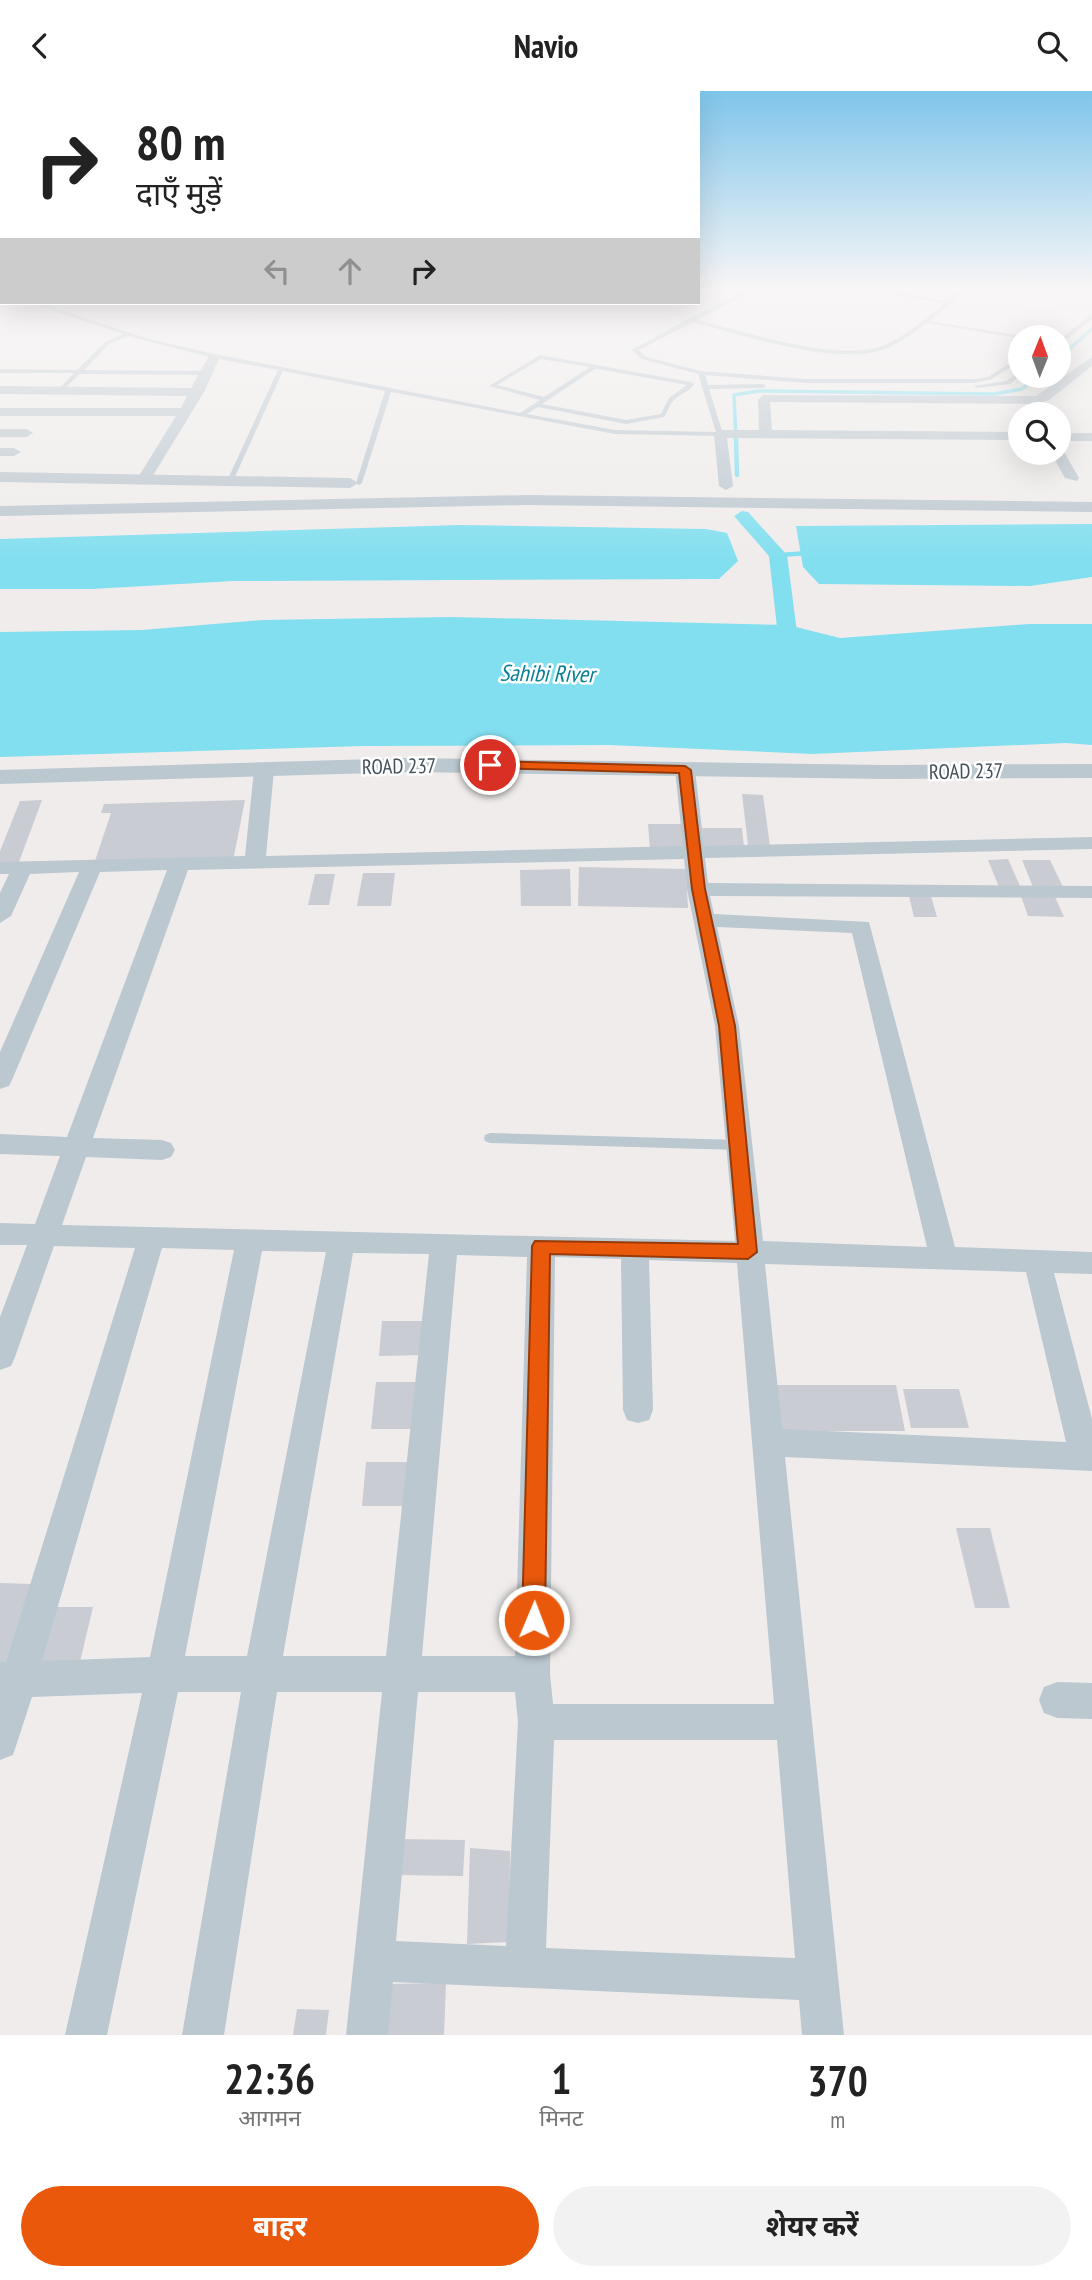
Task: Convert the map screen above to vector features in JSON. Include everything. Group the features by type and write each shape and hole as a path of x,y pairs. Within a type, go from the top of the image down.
{"street":[{"path":"144,479 204,380"},
{"path":"760,434 764,400 767,398 1037,400 1067,380"},
{"path":"0,390 198,392"},
{"path":"40,413 61,390"},
{"path":"0,412 185,412"},
{"path":"0,433 27,433"},
{"path":"726,486 726,434 1008,436"},
{"path":"1071,437 1092,437"},
{"path":"1065,465 1072,478"},
{"path":"3,476 365,483"},
{"path":"451,484 808,486"},
{"path":"1016,488 1092,489"},
{"path":"0,511 514,500 1092,507"},
{"name":"ROAD 237","path":"0,777 450,765 685,770 1092,771"},
{"path":"255,863 264,770"},
{"path":"685,770 698,889 727,1026 740,1145 823,2035"},
{"path":"0,868 1092,843"},
{"path":"0,1357 179,865"},
{"path":"0,1080 92,866"},
{"path":"0,916 22,868"},
{"path":"698,889 1092,892"},
{"path":"853,890 944,1258"},
{"path":"706,920 862,927"},
{"path":"0,1144 162,1150"},
{"path":"0,1234 250,1239 341,1244 541,1246 1092,1263"},
{"path":"0,1742 9,1680 152,1237"},
{"path":"86,2035 163,1674 250,1239"},
{"path":"203,2035 262,1673 341,1244"},
{"path":"367,2035 444,1245"},
{"path":"525,1968 536,1722 533,1674 541,1246"},
{"path":"635,1250 638,1410"},
{"path":"767,1442 1089,1457 1037,1261"},
{"path":"9,1680 163,1674 533,1674"},
{"path":"536,1722 792,1722"},
{"path":"374,1961 818,1980"}],"lane":[{"path":"61,390 69,380"},
{"path":"230,481 276,380"},
{"path":"339,380 607,431 726,434 704,380"},
{"path":"502,380 492,386 545,399"},
{"path":"521,415 577,380"},
{"path":"537,405 636,422 664,415 673,396 691,386 681,380"},
{"path":"789,380 981,380"},
{"path":"707,387 996,386 1008,383"},
{"path":"365,483 389,389"},
{"path":"490,1138 740,1145"}],"water":[{"path":"1092,524 1092,577 1030,586 819,584 803,567 796,526"},
{"path":"460,525 706,529 727,533 738,561 719,579 233,581 92,589 0,589 0,539"},
{"name":"Sahibi River","path":"451,617 788,625 840,638 1029,624 1092,624 1092,745 1066,743 812,754 609,745 364,746 0,757 0,632 142,630 263,620"}],"building":[{"path":"742,794 763,795 770,846 748,845"},
{"path":"42,800 19,862 0,863 0,851 20,801"},
{"path":"245,800 233,861 94,864 111,813 101,813 104,804"},
{"path":"648,824 685,824 687,849 650,849"},
{"path":"702,828 742,828 744,847 704,847"},
{"path":"1008,859 1020,886 999,887 988,860"},
{"path":"1022,860 1050,860 1063,887 1033,887"},
{"path":"579,867 686,869 688,908 578,906"},
{"path":"570,869 571,906 521,906 520,870"},
{"path":"363,873 395,873 391,906 357,906"},
{"path":"315,874 335,874 329,905 308,905"},
{"path":"909,896 931,896 937,917 914,917"},
{"path":"1021,896 1055,897 1064,917 1028,916"},
{"path":"382,1321 430,1321 427,1355 379,1356"},
{"path":"376,1382 427,1382 423,1429 371,1429"},
{"path":"770,1385 896,1385 905,1431 776,1431"},
{"path":"903,1389 959,1389 969,1428 911,1428"},
{"path":"366,1462 416,1462 413,1506 362,1506"},
{"path":"956,1528 990,1528 1010,1608 975,1608"},
{"path":"0,1583 32,1584 9,1666 0,1666"},
{"path":"53,1607 93,1607 79,1666 38,1665"},
{"path":"398,1839 465,1840 463,1876 395,1875"},
{"path":"470,1848 510,1851 509,1942 467,1944"},
{"path":"446,1983 444,2035 384,2035 388,1984"},
{"path":"297,2009 329,2010 326,2035 293,2035"}],"waterway":[{"path":"736,440 734,395 758,391 994,394 1022,389"},
{"path":"736,438 737,475"},
{"path":"742,516 778,555 791,663"},
{"path":"778,555 810,553"}],"route":[{"path":"490,765 685,770 698,889 727,1026 748,1252 541,1246 534,1620"}]}
